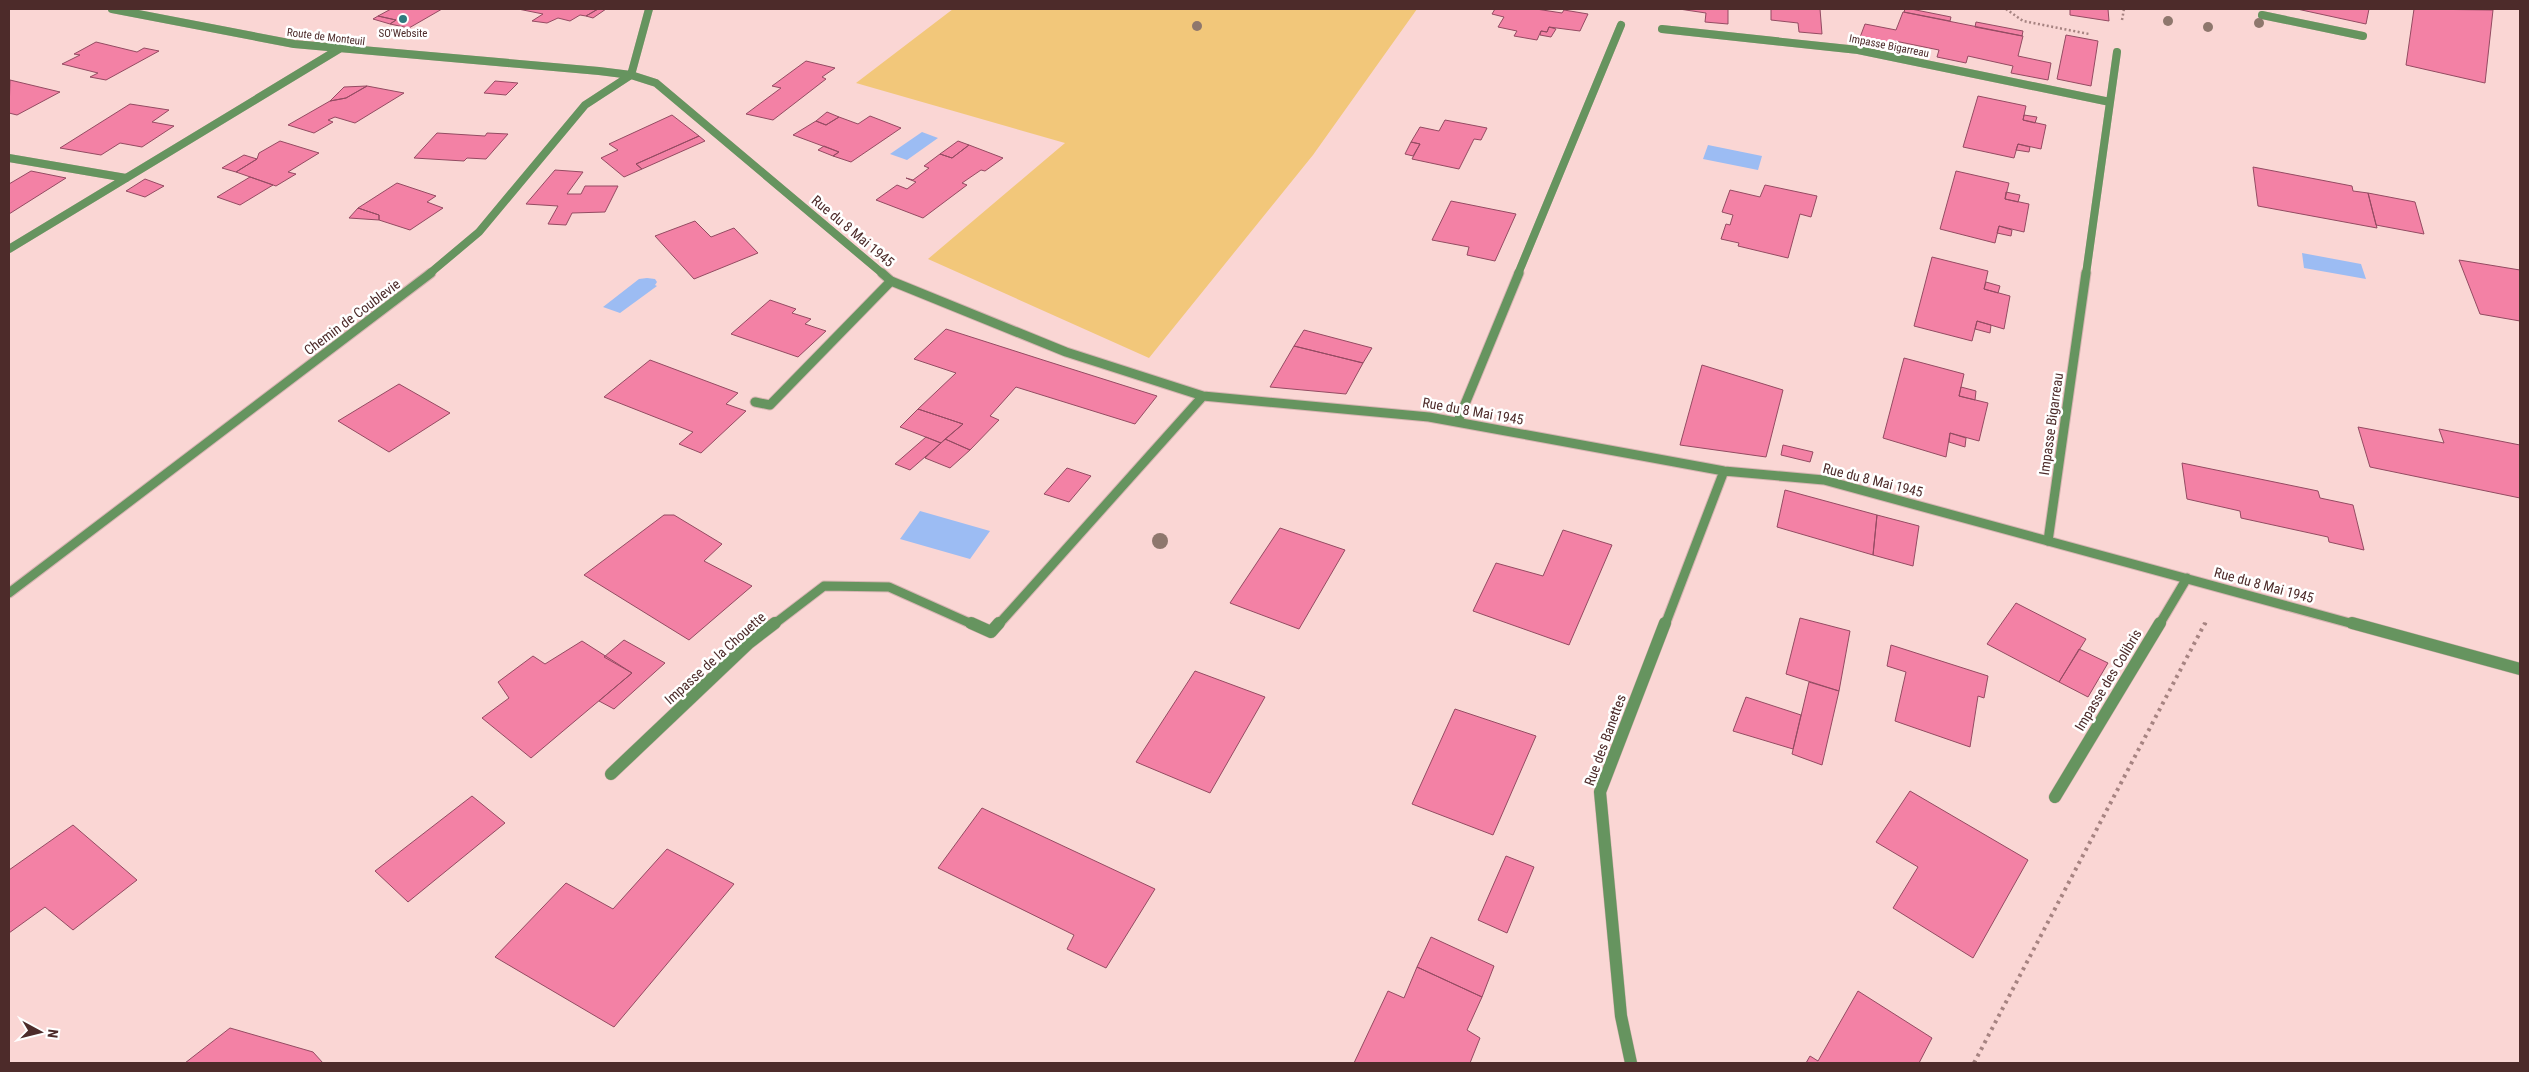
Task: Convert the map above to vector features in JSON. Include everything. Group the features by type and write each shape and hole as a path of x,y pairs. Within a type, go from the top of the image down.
{"street":[{"name":"Route de Monteuil","path":"112,9 256,38 339,49 630,75"},
{"path":"630,75 649,9"},
{"path":"2262,15 2364,36"},
{"path":"1458,421 1622,25"},
{"name":"Impasse Bigarreau","path":"1662,29 1858,50 2110,102"},
{"path":"9,249 339,49"},
{"name":"Impasse Bigarreau","path":"2048,541 2117,52"},
{"name":"Rue du 8 Mai 1945","path":"630,75 656,83 892,281 1066,352 1203,396 1429,417 1724,471 1824,480 2520,669"},
{"name":"Chemin de Coublevie","path":"9,593 435,270 479,232 585,105 630,75"},
{"path":"9,158 126,178"},
{"path":"755,402 770,405 892,281"},
{"name":"Impasse de la Chouette","path":"611,774 749,643 824,586 889,588 991,632 1203,396"},
{"name":"Rue des Banettes","path":"1631,1063 1621,1016 1600,792 1724,471"},
{"name":"Impasse des Colibris","path":"2055,797 2187,578"}],"path":[{"path":"2006,9 2006,11 2023,21 2093,35"},
{"path":"1974,1063 2224,588"}],"shaded area":[{"path":"953,9 1417,9 1313,155 1149,358 928,259 1065,143 856,83"}],"water":[{"path":"922,132 938,138 907,160 890,154"},
{"path":"1708,145 1762,156 1758,170 1703,159"},
{"path":"2302,253 2361,264 2366,279 2304,268"},
{"path":"639,279 655,279 657,282 655,285 657,286 620,313 603,307"},
{"path":"920,511 990,531 970,559 900,539"}],"building":[{"path":"391,9 442,9 409,28 390,24 396,20 378,16"},
{"path":"518,9 598,9 586,16 580,15 570,21 558,18 547,23 532,21 543,14"},
{"path":"598,9 606,9 593,18 586,16"},
{"path":"1495,9 1536,9 1562,13 1564,10 1588,14 1580,31 1549,27 1547,32 1541,31 1537,40 1514,36 1517,31 1498,27 1504,17 1492,14"},
{"path":"1679,9 1728,9 1728,24 1705,22 1706,13"},
{"path":"1771,9 1820,9 1822,34 1799,32 1798,23 1771,20"},
{"path":"1905,9 1951,17 1950,21 1904,12"},
{"path":"2070,9 2108,9 2109,21 2070,15"},
{"path":"2297,9 2369,9 2366,24"},
{"path":"2414,9 2493,10 2485,83 2406,65"},
{"path":"1903,12 2023,36 2018,56 2051,63 2048,80 2011,73 2013,66 1968,56 1966,63 1937,57 1939,50 1895,41 1893,47 1859,40 1865,24 1896,30"},
{"path":"378,16 396,20 390,24 373,19"},
{"path":"1976,22 2023,31 2022,36 1975,27"},
{"path":"1549,27 1556,29 1551,37 1540,35 1541,31 1547,32"},
{"path":"2066,35 2098,41 2091,86 2057,79"},
{"path":"96,42 137,52 144,48 159,51 106,80 90,77 98,73 62,64 80,55 74,54"},
{"path":"806,61 835,68 822,77 826,79 773,120 746,114 781,88 772,86"},
{"path":"10,80 60,92 17,115 9,113"},
{"path":"495,81 518,83 506,95 484,93"},
{"path":"367,86 404,93 355,123 335,117 328,120 333,122 314,133 288,125 330,101 346,98"},
{"path":"367,86 346,98 330,101 344,87"},
{"path":"1978,96 2026,106 2023,120 2046,125 2041,149 2018,144 2014,158 1963,147"},
{"path":"130,104 169,110 152,122 174,126 142,147 120,143 101,155 60,148"},
{"path":"827,112 839,117 826,125 816,121"},
{"path":"672,115 699,136 636,164 642,169 624,177 601,158 618,150 609,144"},
{"path":"2024,115 2037,117 2035,123 2023,120"},
{"path":"870,116 901,128 851,162 833,156 839,152 793,135 816,121 826,125 839,117 858,124"},
{"path":"1445,120 1487,128 1481,140 1474,139 1459,169 1412,159 1420,144 1411,142 1420,127 1439,131"},
{"path":"437,133 485,136 487,133 508,134 486,159 467,158 464,161 414,158"},
{"path":"699,136 705,141 642,169 636,164"},
{"path":"280,141 319,153 288,172 296,174 276,186 236,172 257,159 259,153"},
{"path":"958,141 969,145 952,158 940,154"},
{"path":"1411,142 1420,144 1413,156 1405,154"},
{"path":"2018,144 2030,147 2029,152 2016,150"},
{"path":"969,145 1003,158 985,171 981,170 962,183 967,185 923,218 876,200 897,185 907,189 916,182 906,178 913,180 929,168 924,166 940,154 952,158"},
{"path":"824,146 839,152 833,156 818,150"},
{"path":"244,155 257,159 236,172 222,168"},
{"path":"2253,167 2352,186 2353,191 2368,193 2377,228 2258,206"},
{"path":"555,170 583,172 567,194 581,194 585,186 618,186 605,212 572,213 566,225 548,224 558,206 526,204"},
{"path":"31,171 66,178 9,214 9,184"},
{"path":"1956,171 2009,183 2005,199 2029,204 2024,232 1999,226 1995,243 1940,229"},
{"path":"250,177 273,185 240,205 217,197"},
{"path":"145,179 164,186 145,197 126,191"},
{"path":"397,183 436,196 427,202 443,208 410,230 379,220 379,215 358,208"},
{"path":"1765,185 1817,196 1811,217 1800,214 1788,258 1738,246 1739,243 1721,239 1726,224 1730,225 1733,215 1722,212 1730,190 1760,197"},
{"path":"2006,192 2020,195 2018,202 2005,199"},
{"path":"2368,193 2415,202 2424,234 2376,225"},
{"path":"1451,201 1516,214 1495,261 1467,255 1469,247 1432,240"},
{"path":"358,208 379,215 379,220 349,218"},
{"path":"695,221 711,237 734,228 758,253 694,279 655,236"},
{"path":"1999,226 2012,230 2011,236 1997,233"},
{"path":"1932,257 1988,271 1984,289 2010,296 2004,329 1977,321 1972,341 1914,326"},
{"path":"2459,260 2520,270 2520,321 2480,314"},
{"path":"1986,282 2000,286 1998,293 1984,289"},
{"path":"770,300 796,309 792,313 811,319 805,324 826,331 798,357 731,334"},
{"path":"1977,321 1991,325 1990,333 1975,329"},
{"path":"946,329 1157,396 1135,424 1016,387 990,416 999,420 970,450 945,439 963,424 918,409 956,373 914,359"},
{"path":"1304,330 1372,348 1363,363 1294,346"},
{"path":"1294,346 1363,363 1346,394 1270,387"},
{"path":"1904,358 1964,374 1959,396 1988,403 1979,441 1950,433 1946,457 1883,438"},
{"path":"650,360 738,393 726,404 746,411 701,453 679,444 693,432 604,397"},
{"path":"1702,365 1783,390 1766,457 1680,445"},
{"path":"399,384 450,413 389,452 338,421"},
{"path":"1961,387 1976,391 1975,400 1959,396"},
{"path":"918,409 963,424 941,443 900,427"},
{"path":"2358,427 2444,443 2439,429 2520,445 2520,498 2370,467"},
{"path":"1950,433 1966,438 1965,447 1949,442"},
{"path":"926,437 941,443 910,470 895,464"},
{"path":"945,439 970,450 950,468 925,458"},
{"path":"1783,445 1813,452 1810,462 1781,455"},
{"path":"2182,463 2318,491 2320,498 2353,505 2364,550 2329,542 2328,537 2241,518 2240,511 2187,499"},
{"path":"1067,468 1091,476 1069,502 1044,494"},
{"path":"1785,490 1877,515 1873,555 1777,527"},
{"path":"664,515 674,515 722,544 704,561 752,586 689,640 584,575"},
{"path":"1877,515 1919,526 1913,566 1873,555"},
{"path":"1280,528 1345,550 1299,629 1230,603"},
{"path":"1563,530 1612,545 1569,645 1473,611 1496,563 1543,576"},
{"path":"2016,603 2086,639 2059,682 1987,644"},
{"path":"1800,618 1850,631 1839,691 1786,674"},
{"path":"624,640 665,663 614,709 599,701 632,673 604,657"},
{"path":"582,641 632,673 531,758 482,718 509,698 498,682 533,656 545,664"},
{"path":"1891,645 1988,676 1984,698 1978,696 1970,747 1895,721 1906,672 1887,666"},
{"path":"2079,649 2108,663 2088,697 2059,682"},
{"path":"1195,671 1265,697 1210,793 1136,762"},
{"path":"1809,682 1839,691 1822,765 1792,754"},
{"path":"1746,697 1801,715 1793,749 1733,731"},
{"path":"1455,709 1536,736 1493,835 1412,804"},
{"path":"1910,791 2028,860 1973,958 1893,908 1918,867 1876,842"},
{"path":"472,796 505,823 408,902 375,871"},
{"path":"982,808 1155,889 1106,968 1067,949 1074,935 938,868"},
{"path":"73,825 137,880 73,930 45,907 9,933 9,870"},
{"path":"667,849 734,884 614,1027 495,957 566,883 613,909"},
{"path":"1506,856 1534,867 1507,933 1478,920"},
{"path":"1431,937 1494,966 1482,997 1417,967"},
{"path":"1417,967 1482,997 1467,1030 1480,1038 1470,1063 1354,1063 1388,991 1404,998"},
{"path":"1858,991 1932,1038 1919,1063 1806,1063 1810,1056 1818,1061"},
{"path":"230,1028 313,1052 323,1063 185,1063"}],"place":[{"name":"SO'Website","path":"403,19"}]}
